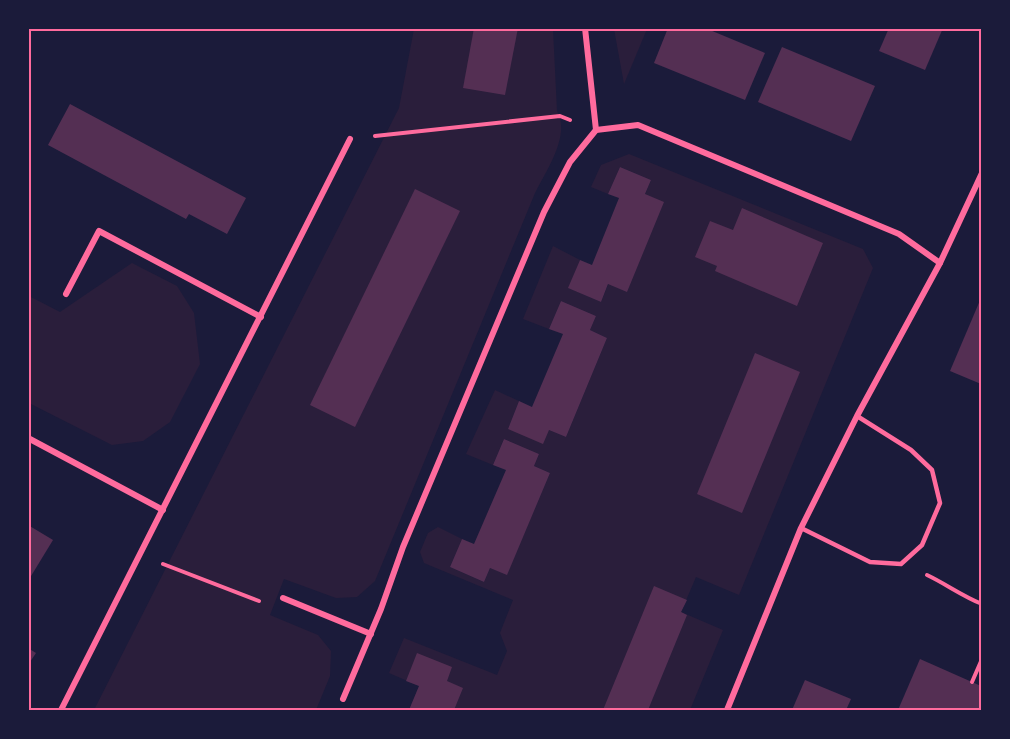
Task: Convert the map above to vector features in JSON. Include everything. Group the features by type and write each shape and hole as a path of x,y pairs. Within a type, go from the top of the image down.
{"street":[{"path":"585,28 596,130"},
{"path":"343,699 544,212 570,162 596,130 638,124 899,234 940,263"},
{"path":"62,711 350,139"},
{"path":"727,711 801,528 857,416 940,263 981,173"},
{"path":"66,294 99,231 261,317"},
{"path":"28,438 163,510"},
{"path":"283,598 370,634"}],"lane":[{"path":"801,528 870,562 901,564 922,545 940,503 932,470 911,450 857,416"}],"path":[{"path":"350,139 560,116 596,130"},
{"path":"140,555 273,607 283,598"},
{"path":"939,581 962,596 981,604"},
{"path":"972,682 981,659"}],"shaded area":[{"path":"414,29 553,29 557,111 561,121 561,131 555,153 535,193 375,581 357,597 336,598 284,579 270,615 318,635 331,651 330,676 316,710 94,710 399,108"},
{"path":"614,29 647,29 624,84"},
{"path":"629,154 863,249 873,268 739,595 696,577 681,612 723,630 690,710 409,710 419,686 389,673 404,638 497,675 507,651 500,633 513,600 424,563 420,552 428,533 438,527 462,539 450,567 484,582 490,568 507,574 550,473 534,466 539,454 504,439 493,465 466,454 495,390 519,401 508,429 549,430 566,437 607,338 590,330 596,316 561,301 549,329 523,319 553,246 580,260 569,288 601,302 651,180 620,167 608,194 591,187 601,165"},
{"path":"132,263 177,286 194,313 200,364 170,422 143,441 112,445 29,403 29,296 60,312"}],"building":[{"path":"474,28 518,28 505,95 463,88"},
{"path":"668,28 705,28 765,53 745,100 654,63"},
{"path":"889,28 943,28 925,70 879,51"},
{"path":"782,47 875,86 851,141 758,102"},
{"path":"70,104 246,198 227,234 189,214 186,219 48,145"},
{"path":"620,167 651,180 645,194 664,202 627,292 608,284 601,302 568,288 580,260 592,265 619,198 608,194"},
{"path":"415,189 460,211 355,427 310,405"},
{"path":"742,208 823,243 797,306 715,271 717,266 695,257 710,221 733,230"},
{"path":"981,298 981,384 950,371"},
{"path":"561,301 596,316 590,330 607,338 566,437 549,430 543,444 508,429 519,401 532,407 563,334 549,329"},
{"path":"755,353 800,372 742,513 697,494"},
{"path":"504,439 539,454 534,466 550,473 507,575 490,568 484,582 450,567 462,539 474,544 506,470 493,465"},
{"path":"28,525 53,540 28,581"},
{"path":"654,586 687,600 681,612 687,615 648,710 603,710"},
{"path":"28,648 36,653 28,665"},
{"path":"417,653 452,667 447,681 463,688 454,710 409,710 419,686 406,681"},
{"path":"920,659 981,686 981,710 898,710"},
{"path":"805,680 851,699 846,710 792,710"}]}
